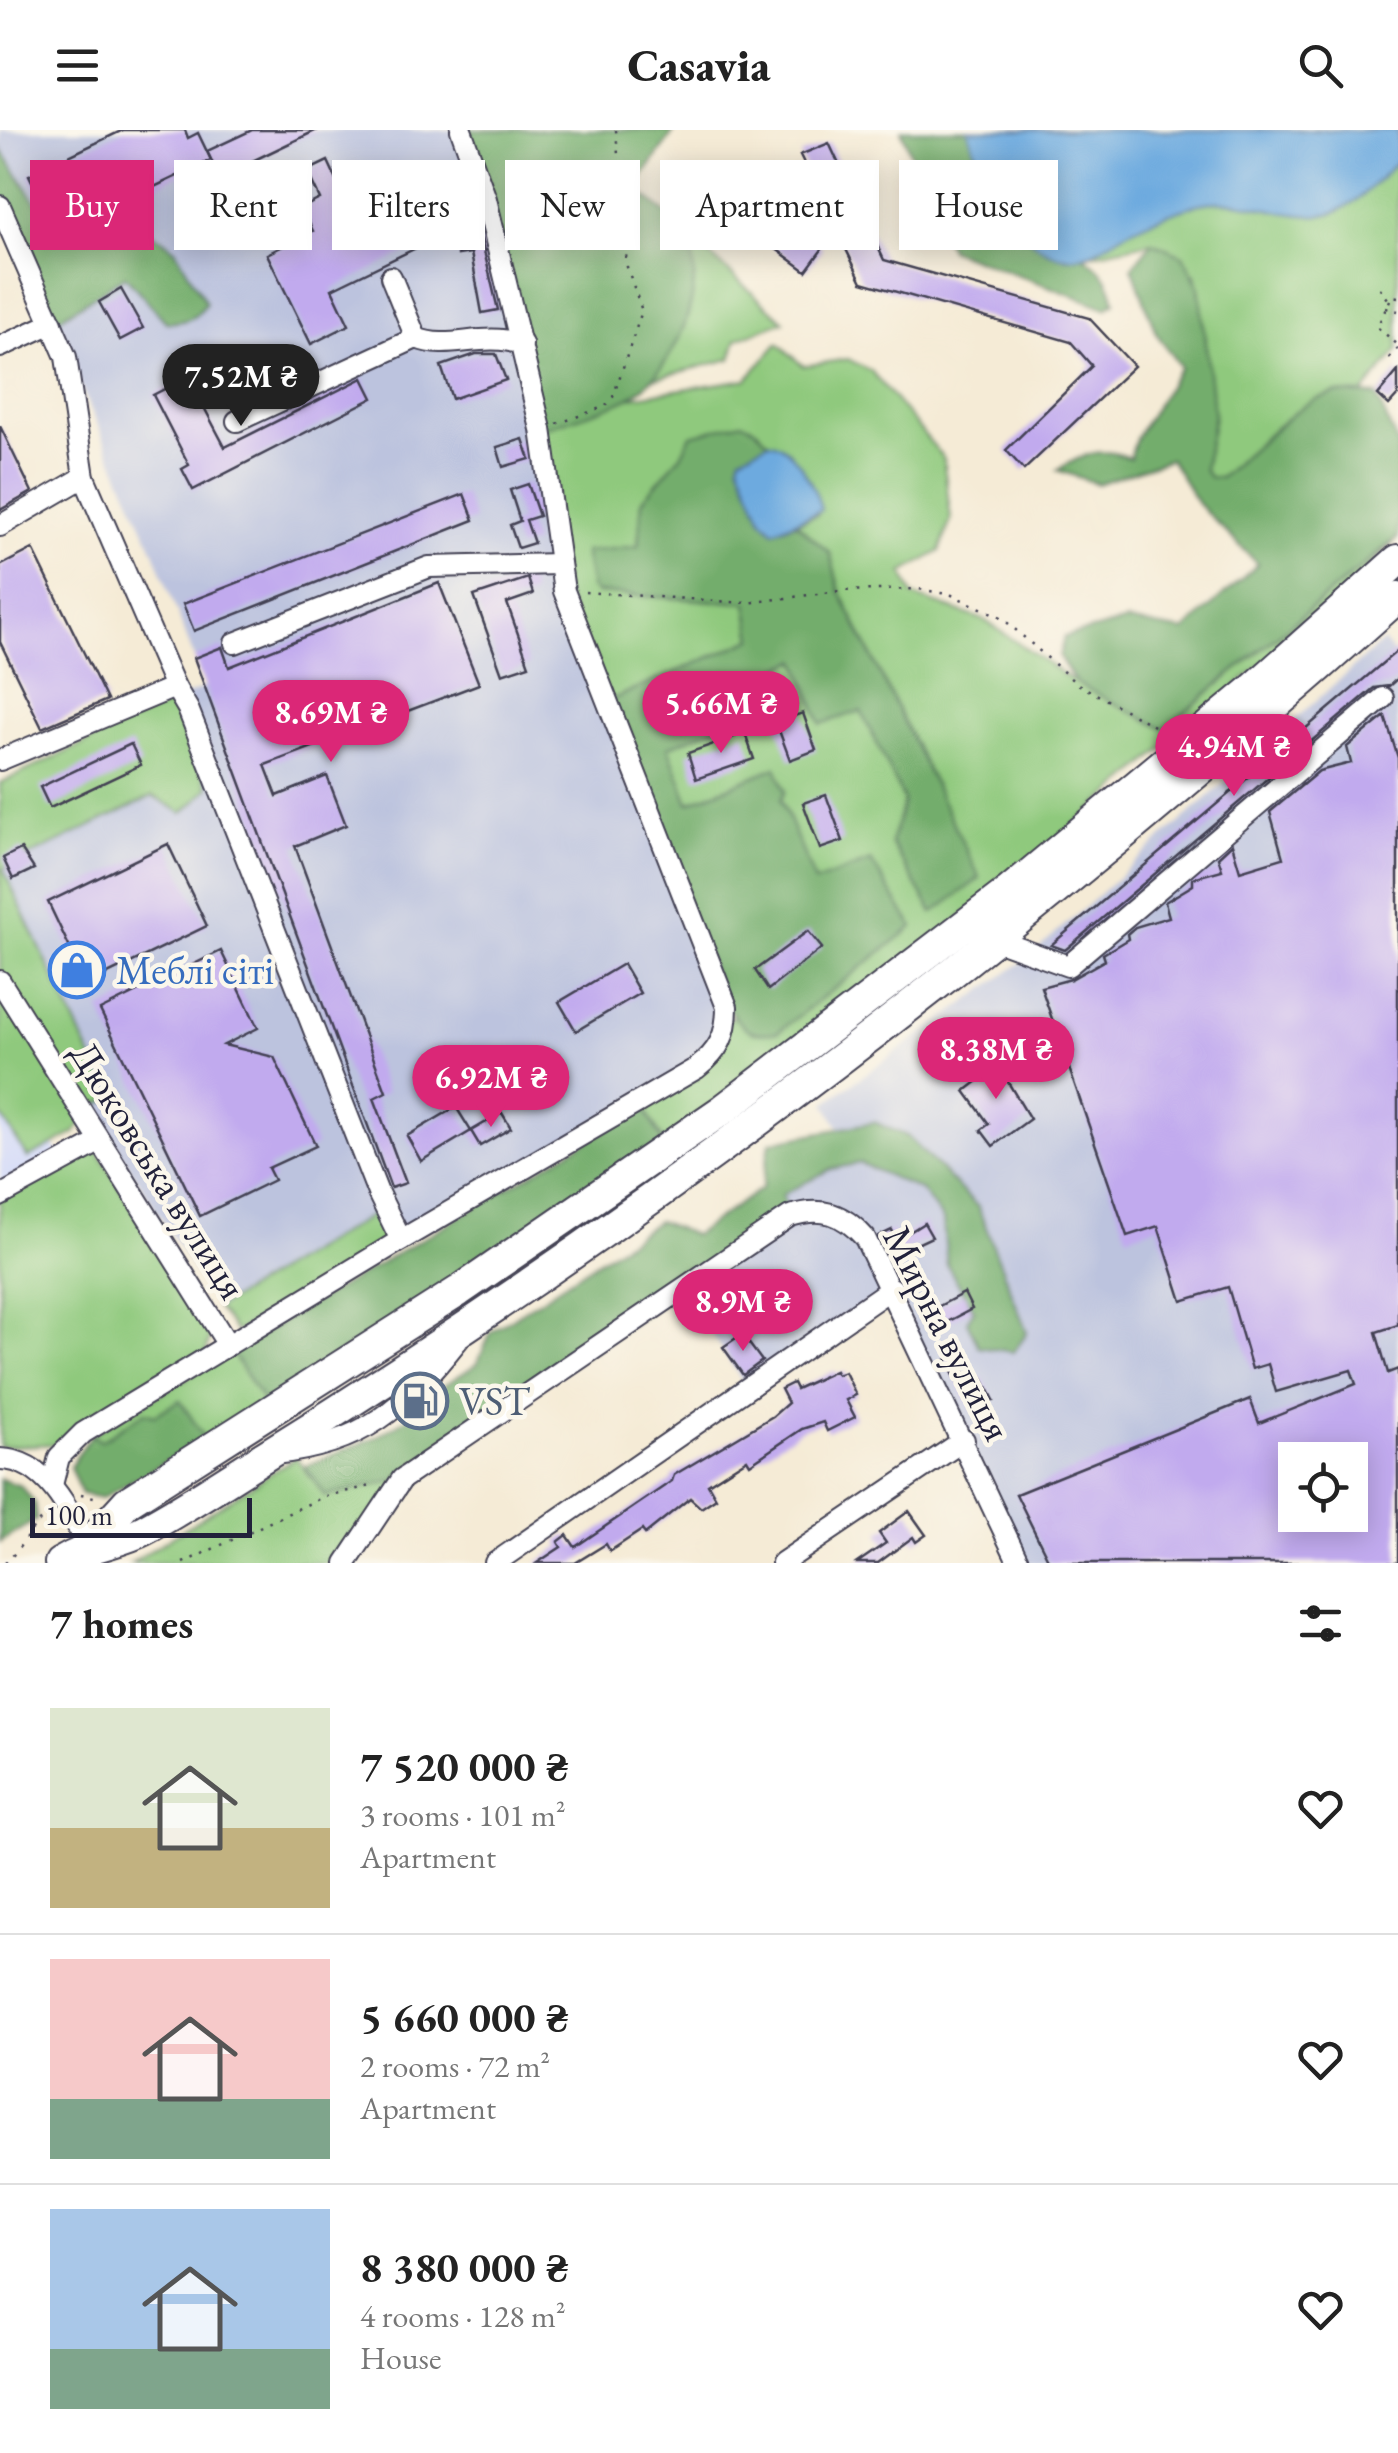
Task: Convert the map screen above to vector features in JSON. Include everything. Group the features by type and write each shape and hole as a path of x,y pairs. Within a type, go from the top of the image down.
{"highway":[{"path":"91,1555 127,1502 459,1292 724,1109 1008,892 1252,690 1398,560"},
{"path":"60,1563 91,1555 140,1532 267,1455 474,1320 738,1133 996,940 1272,710 1398,597"}],"street":[{"path":"52,1485 59,1458 70,1444 401,1240 697,1068 720,1046 727,1028 727,1007 564,590 541,429 522,344 486,199 460,130"},
{"path":"0,206 66,357 84,478 174,688 188,709 371,1175 401,1240"},
{"path":"391,277 416,338 432,345 496,336 522,344"},
{"path":"0,347 52,323"},
{"path":"237,421 416,338"},
{"path":"0,526 84,478"},
{"path":"236,643 430,567 558,564"},
{"path":"0,760 174,688"},
{"path":"996,940 1068,966 1383,698"},
{"name":"Дюковська вулиця","path":"0,981 228,1346"},
{"path":"0,1196 99,1142"},
{"name":"Мирна вулиця","path":"346,1563 402,1479 790,1216 820,1210 848,1221 865,1238 1019,1563"},
{"path":"495,1563 892,1288"},
{"path":"782,1563 964,1440"},
{"path":"0,1459 30,1466 52,1485 91,1555"}],"path":[{"path":"541,429 606,406 641,317 642,306 628,267 616,130"},
{"path":"1380,288 1389,301"},
{"path":"1389,358 1398,347 1378,327 1384,307 1398,296"},
{"path":"1384,307 1398,311"},
{"path":"564,590 747,603 840,592 919,589 952,595 1001,617 1076,683 1164,729 1173,743"},
{"path":"184,1563 324,1496 402,1479"},
{"path":"5,1563 32,1536 38,1520 81,1494 102,1498"}],"shaded area":[{"path":"0,130 461,130 470,160 332,160 332,250 485,250 485,209 727,1007 720,1046 401,1240 377,1212 217,1308 92,1107 111,1098 0,864 0,783 205,687 153,549 0,206"},
{"path":"1383,641 1398,660 1398,1563 1019,1563 893,1288 747,1389 683,1288 781,1195 831,1169 860,1163 825,1103 1028,958"},
{"path":"0,1061 64,1161 0,1195"}],"green space":[{"path":"461,130 675,130 640,181 640,160 505,160 505,250 640,250 640,192 660,209 660,250 690,250 694,278 684,326 661,369 645,386 628,398 541,429 485,220 485,160 469,160"},
{"path":"901,130 968,130 978,160 913,160"},
{"path":"1398,130 1398,350 1363,394 1341,395 1302,409 1220,478 1209,477 1204,470 1214,415 1195,274 1152,242 1084,256 1058,235 1058,228"},
{"path":"0,148 30,193 30,250 154,250 154,236 176,250 206,303 189,319 166,322 125,276 52,323 0,206"},
{"path":"1152,242 1183,255 1199,287 1214,415 1204,469 1209,477 1220,478 1296,411 1336,393 1376,395 1398,445 1398,537 1164,729 1076,683 1059,657 1064,637 1127,621 1184,631 1258,564 1198,504 1170,459 1098,484 1057,470 1093,454 1130,458 1137,436 1180,367 1156,333 1132,267"},
{"path":"1058,248 1068,258 1084,256 1108,281 1115,302 1106,308 952,250"},
{"path":"704,250 784,321 737,339 731,359 648,380 672,349 680,331 689,292 689,252"},
{"path":"778,343 803,366 848,359 871,371 943,457 951,519 940,551 903,573 913,596 984,620 1076,683 1164,729 1398,538 1345,593 1003,886 664,1142 644,1107 692,1080 815,883 780,800 689,803 667,747 746,715 749,680 797,660 821,723 861,710 904,800 932,912 979,877 840,591 830,553 796,523 818,514 789,451 769,442 756,429 681,455 642,501 638,546 597,593 747,603 753,639 606,702 564,591 541,429 631,397 747,379"},
{"path":"742,422 769,442 741,456 739,463 762,519 774,530 796,523 830,553 840,592 980,878 933,913 891,843 904,800 861,711 821,724 797,660 750,680 746,715 668,747 689,803 776,767 785,791 781,800 815,882 871,861 913,927 778,1032 769,1033 748,1030 727,1007 606,702 753,639 747,603 597,593 591,588 584,552 638,546 642,501 681,455 691,435"},
{"path":"175,701 209,788 183,813 153,796 3,869 111,1099 92,1107 75,1133 28,1158 0,1114 0,783"},
{"path":"644,1107 663,1142 264,1403 231,1352"},
{"path":"874,1122 907,1136 978,1207 1027,1332 1014,1352 979,1347 967,1321 974,1310 947,1265 943,1220 922,1191 860,1163 831,1169 782,1195 790,1216 402,1479 325,1496 305,1466 374,1438 439,1399 435,1391 477,1364 491,1332 658,1221 694,1235 762,1188 770,1142"},
{"path":"94,1145 211,1331 206,1354 56,1444 0,1447 0,1196"},
{"path":"377,1212 401,1240 236,1332 217,1308"},
{"path":"231,1352 264,1403 205,1439 145,1413 101,1441 91,1435"},
{"path":"180,1400 205,1439 102,1498 81,1494 70,1467 91,1435 101,1441 145,1412 155,1415"},
{"path":"296,1457 325,1496 402,1479 346,1563 131,1563"},
{"path":"0,1479 21,1486 34,1502 36,1520 0,1542"}],"water":[{"path":"968,130 1398,130 1398,161 1359,198 1332,213 1300,215 1212,202 1154,220 1075,258 1046,250 1058,250 1058,160 978,160"},
{"path":"769,442 778,444 795,458 815,491 821,510 774,531 762,519 739,463 741,456"}],"building":[{"path":"123,130 185,130 188,138 198,133 211,160 174,160 174,178 154,187 154,160 60,160"},
{"path":"252,130 317,130 254,160 211,160 207,151"},
{"path":"829,143 837,160 802,160 800,155"},
{"path":"328,161 332,170 332,250 412,250 332,289 349,325 311,344 267,254 275,250 312,250 312,203 320,199 312,182 312,169"},
{"path":"879,249 884,260 1089,318 1134,366 1024,470 1006,450 1092,366 1071,342 862,282 846,250"},
{"path":"457,250 484,250 498,310 482,313 471,253 458,255"},
{"path":"778,250 822,250 806,271"},
{"path":"121,289 143,328 120,340 99,302"},
{"path":"476,354 496,354 506,380 452,399 441,366"},
{"path":"1398,371 1398,395 1389,405 1378,395"},
{"path":"188,377 225,447 363,378 373,398 193,490 182,469 189,465 153,395"},
{"path":"0,426 32,492 0,510"},
{"path":"523,439 530,459 503,467 497,447"},
{"path":"528,484 539,516 526,520 534,543 518,548 510,525 520,521 510,490"},
{"path":"464,494 474,520 194,631 183,604"},
{"path":"33,549 107,700 42,728 0,642 0,566"},
{"path":"528,578 533,594 507,603 529,665 502,674 474,596"},
{"path":"439,583 479,684 265,765 277,796 327,776 346,825 295,846 386,1092 374,1098 406,1183 391,1188 194,658 222,647 229,667"},
{"path":"1398,650 1398,678 1389,686 1374,688 1065,950 1051,945"},
{"path":"779,688 788,718 803,713 816,750 790,760 765,693"},
{"path":"1385,716 1398,758 1398,1325 1376,1332 1388,1373 1398,1369 1398,1563 1050,1563 1016,1494 1250,1399 1259,1423 1356,1384 1351,1370 1276,1392 1268,1364 1252,1369 1228,1287 1182,1301 1158,1226 1127,1236 1041,987 1071,979 1105,960 1103,954 1128,939 1127,934 1135,927 1169,917 1165,902 1193,885 1193,878 1222,870 1218,857 1232,844 1240,871 1283,858 1270,812 1319,771 1351,763 1347,747"},
{"path":"745,733 754,759 696,779 688,753"},
{"path":"131,744 141,765 50,808 40,787"},
{"path":"826,795 843,841 820,849 803,803"},
{"path":"168,844 207,926 87,984 48,902"},
{"path":"21,849 34,869 13,879 3,858"},
{"path":"808,931 822,948 768,990 755,970"},
{"path":"221,951 258,1028 224,1045 274,1057 316,1146 268,1168 274,1180 200,1216 100,1010"},
{"path":"623,964 640,993 576,1031 559,1002"},
{"path":"993,1057 1030,1119 993,1146 981,1130 989,1124 965,1091 978,1081 972,1073"},
{"path":"456,1107 471,1131 421,1161 407,1136"},
{"path":"502,1113 511,1128 480,1146 471,1131"},
{"path":"924,1223 932,1237 889,1257 879,1236 892,1230 897,1240"},
{"path":"964,1293 972,1309 932,1330 924,1314"},
{"path":"742,1334 762,1361 743,1375 723,1347"},
{"path":"957,1355 969,1384 982,1377 994,1400 973,1412 946,1360"},
{"path":"835,1371 837,1375 845,1372 856,1395 846,1400 855,1417 827,1431 823,1422 802,1429 750,1464 747,1459 708,1484 716,1498 701,1508 690,1498 645,1534 642,1530 610,1551 606,1544 575,1563 537,1563 561,1547 558,1542 567,1535 575,1547 672,1481 674,1475 773,1416 788,1403 781,1389 793,1383 796,1389"},
{"path":"909,1511 926,1535 916,1542 913,1537 878,1563 857,1563 886,1543 879,1533"}],"place":[{"name":"Меблі сіті","path":"77,970"},
{"name":"VST","path":"420,1401"}]}
